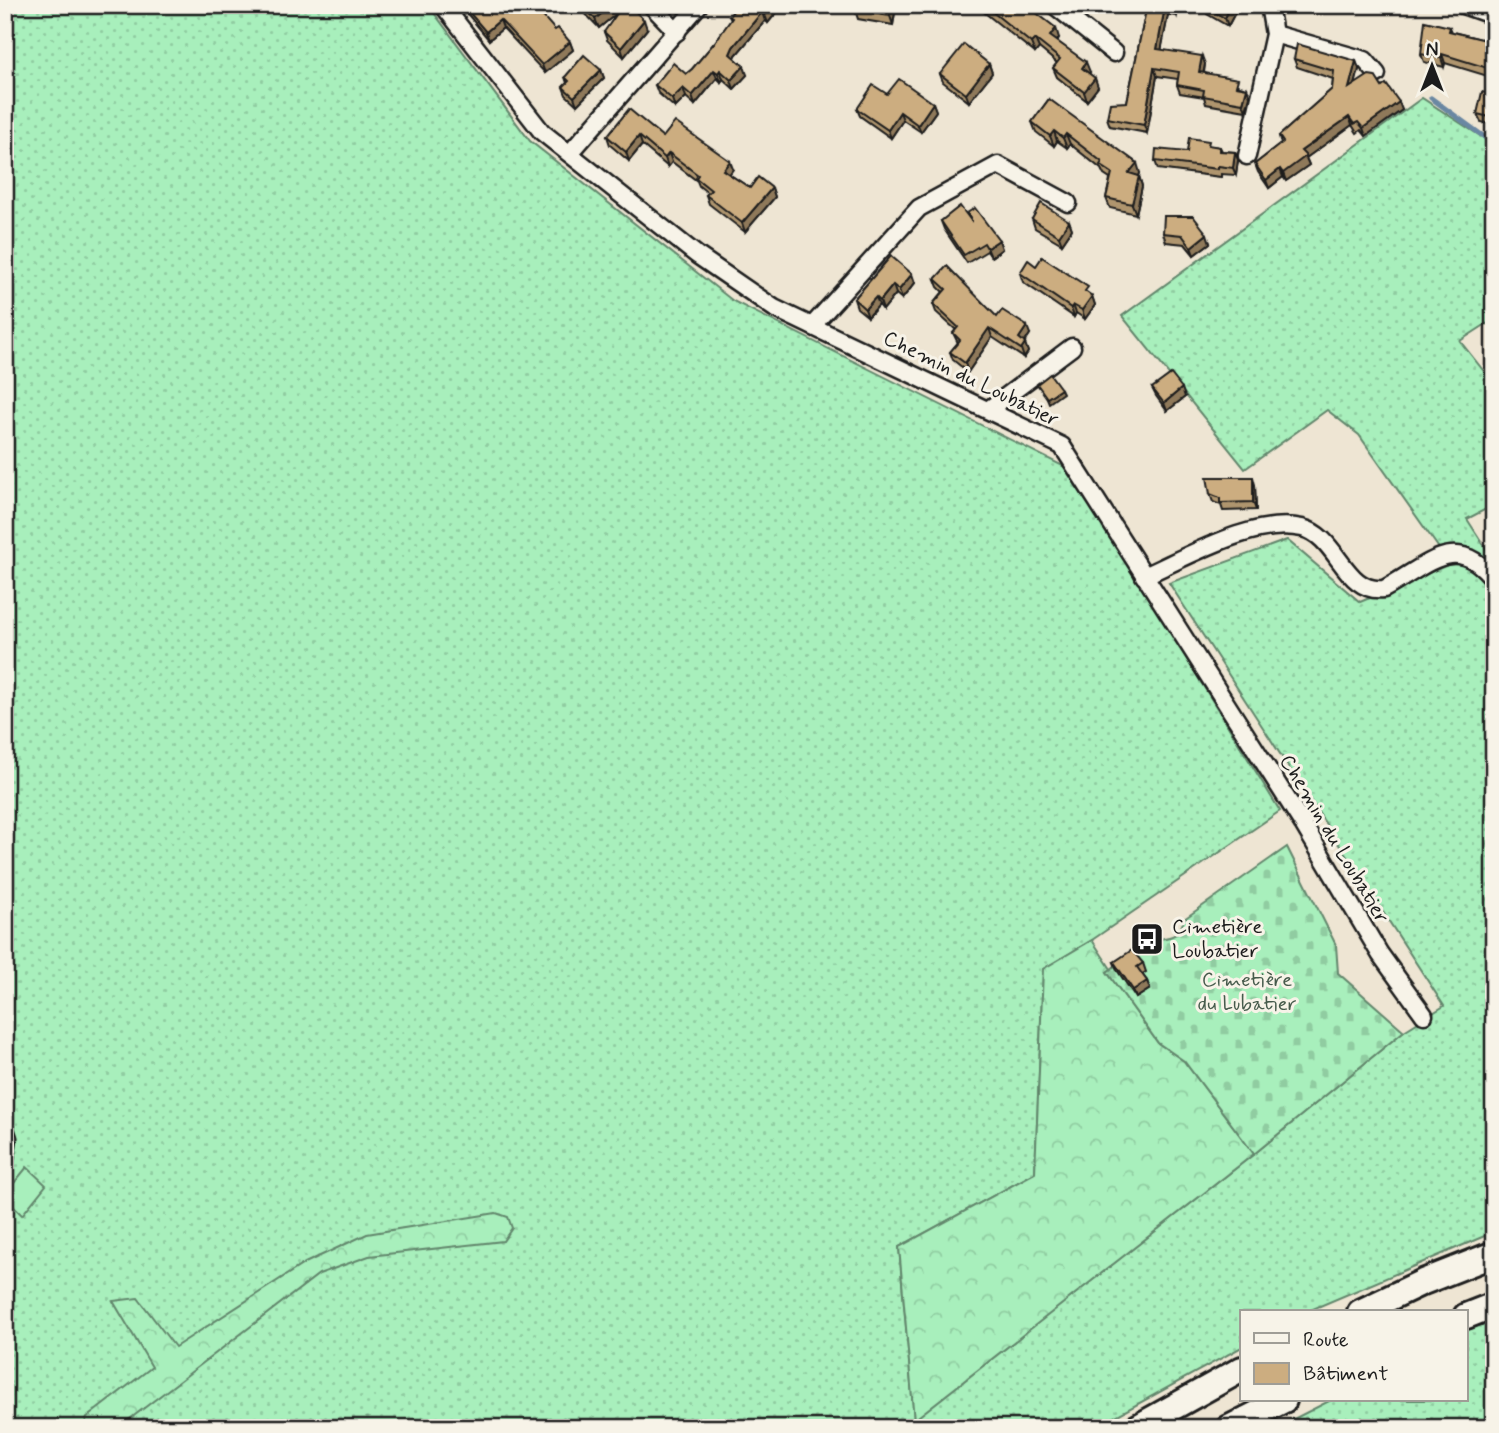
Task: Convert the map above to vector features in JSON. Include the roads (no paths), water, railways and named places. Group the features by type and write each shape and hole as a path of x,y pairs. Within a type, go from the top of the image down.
{"highway":[{"path":"1364,1310 1423,1282 1494,1254"},
{"path":"1468,1314 1494,1305"},
{"path":"1136,1428 1240,1370"},
{"path":"1229,1428 1280,1402"}],"street":[{"name":"Chemin du Loubatier","path":"443,5 542,132 571,152 697,255 774,308 1062,446 1303,824 1380,954 1424,1015"},
{"path":"651,5 677,32"},
{"path":"571,152 699,5"},
{"path":"1054,5 1114,53"},
{"path":"1247,156 1274,34 1269,5"},
{"path":"1462,5 1494,16"},
{"path":"1274,34 1364,60 1377,74"},
{"path":"812,326 919,208 998,165 1068,203"},
{"path":"988,410 1072,347"},
{"path":"1144,576 1247,532 1295,527 1314,532 1360,585 1374,590 1384,589 1451,554 1464,553 1481,563 1494,580"},
{"path":"5,1129 8,1138 5,1157"}],"waterway":[{"path":"1431,98 1494,144"}],"place":[{"name":"Cimetière Loubatier","path":"1147,939"}],"park label":[{"name":"Cimetière du Lubatier","path":"1247,992"}]}
